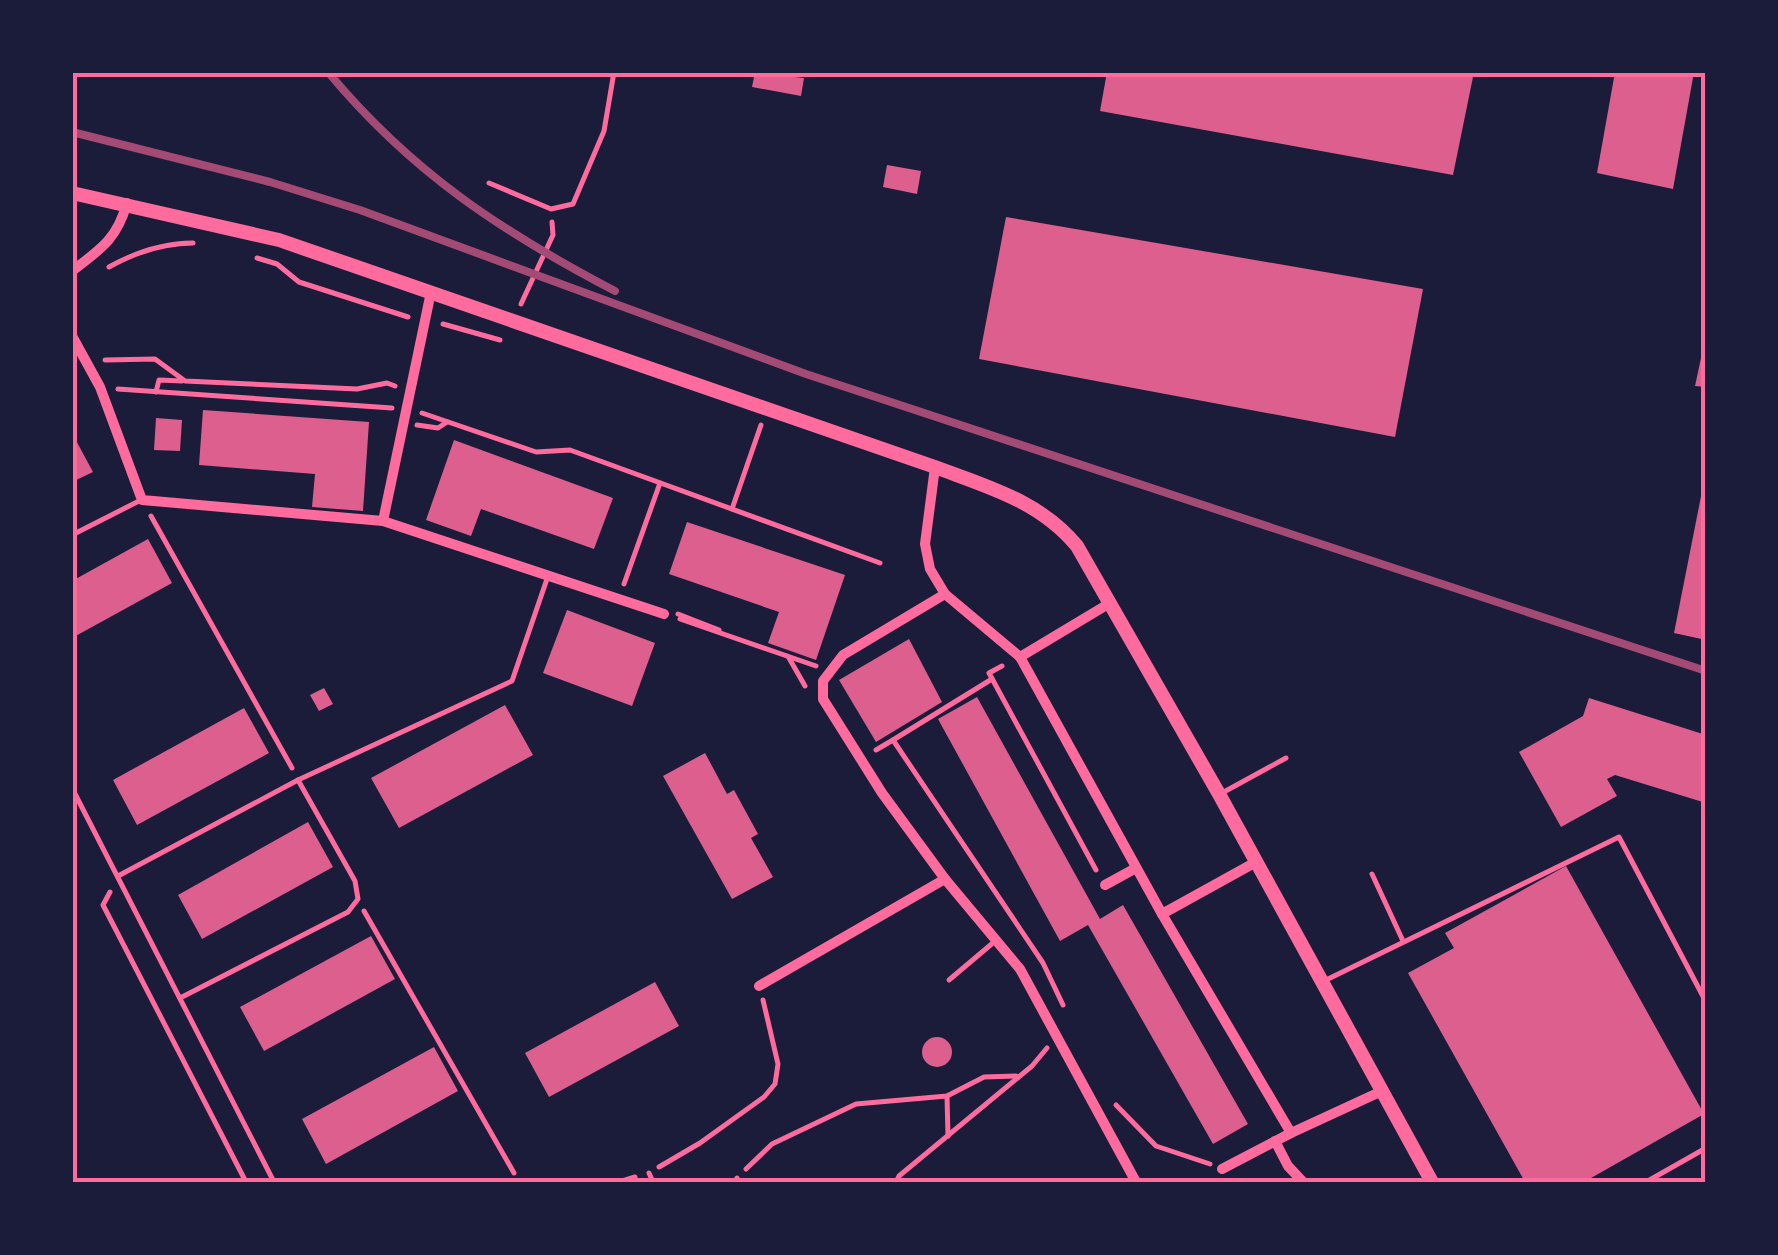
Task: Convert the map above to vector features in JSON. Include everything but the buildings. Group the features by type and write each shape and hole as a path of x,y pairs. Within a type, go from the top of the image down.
{"street":[{"path":"72,193 279,240 935,468 1021,500 1061,527 1077,546 1219,794 1430,1182"},
{"path":"72,272 108,243 120,226 126,203"},
{"path":"384,522 431,292"},
{"path":"72,336 100,387 142,500 384,522 660,613"},
{"path":"935,468 925,544 930,569 945,594 1020,657 1162,914 1290,1133"},
{"path":"945,594 843,655 823,681 823,698 882,792 946,879 1020,969 1136,1182"},
{"path":"1020,657 1110,604"},
{"path":"1162,914 1256,862"},
{"path":"1104,885 1136,868"},
{"path":"759,986 946,879"},
{"path":"1222,1169 1382,1091"},
{"path":"1275,1141 1288,1166 1304,1182"}],"lane":[{"path":"489,184 551,209 573,204 604,131 614,72"},
{"path":"72,535 142,500"},
{"path":"118,876 298,780 512,681 548,576"},
{"path":"1219,794 1286,758"},
{"path":"182,997 348,912 358,900 355,880 298,780"},
{"path":"72,788 274,1182"},
{"path":"1323,982 1619,837 1706,1002"},
{"path":"1372,874 1404,941"},
{"path":"949,980 996,940"},
{"path":"1646,1182 1706,1148"},
{"path":"650,1173 653,1182"}],"path":[{"path":"504,341 553,235 551,209"},
{"path":"106,268 136,252 167,244 200,243"},
{"path":"245,254 277,264 299,282 424,322"},
{"path":"90,369 108,358 155,359 185,381"},
{"path":"156,392 158,380 356,390 387,383 410,393"},
{"path":"141,391 384,408"},
{"path":"732,510 768,408"},
{"path":"434,418 536,452 570,450 880,563"},
{"path":"404,423 438,428 447,422"},
{"path":"619,598 660,483"},
{"path":"142,500 298,780"},
{"path":"660,613 666,610 712,624 728,635"},
{"path":"690,623 814,664 827,673"},
{"path":"788,655 805,686"},
{"path":"1020,657 988,673 1104,885"},
{"path":"874,751 992,679"},
{"path":"894,740 1043,963 1066,1012"},
{"path":"118,876 103,905 246,1182"},
{"path":"358,900 514,1173"},
{"path":"619,1182 650,1173 716,1132 775,1084 778,1064 759,986"},
{"path":"896,1182 1032,1066 1057,1036"},
{"path":"738,1180 772,1144 856,1104 947,1096 984,1077 1019,1076"},
{"path":"947,1096 948,1136"},
{"path":"1107,1096 1156,1146 1222,1169"}],"railway":[{"path":"328,72 392,140 460,197 534,246 615,291"},
{"path":"72,132 270,182 360,210 806,374 1706,671"}]}
